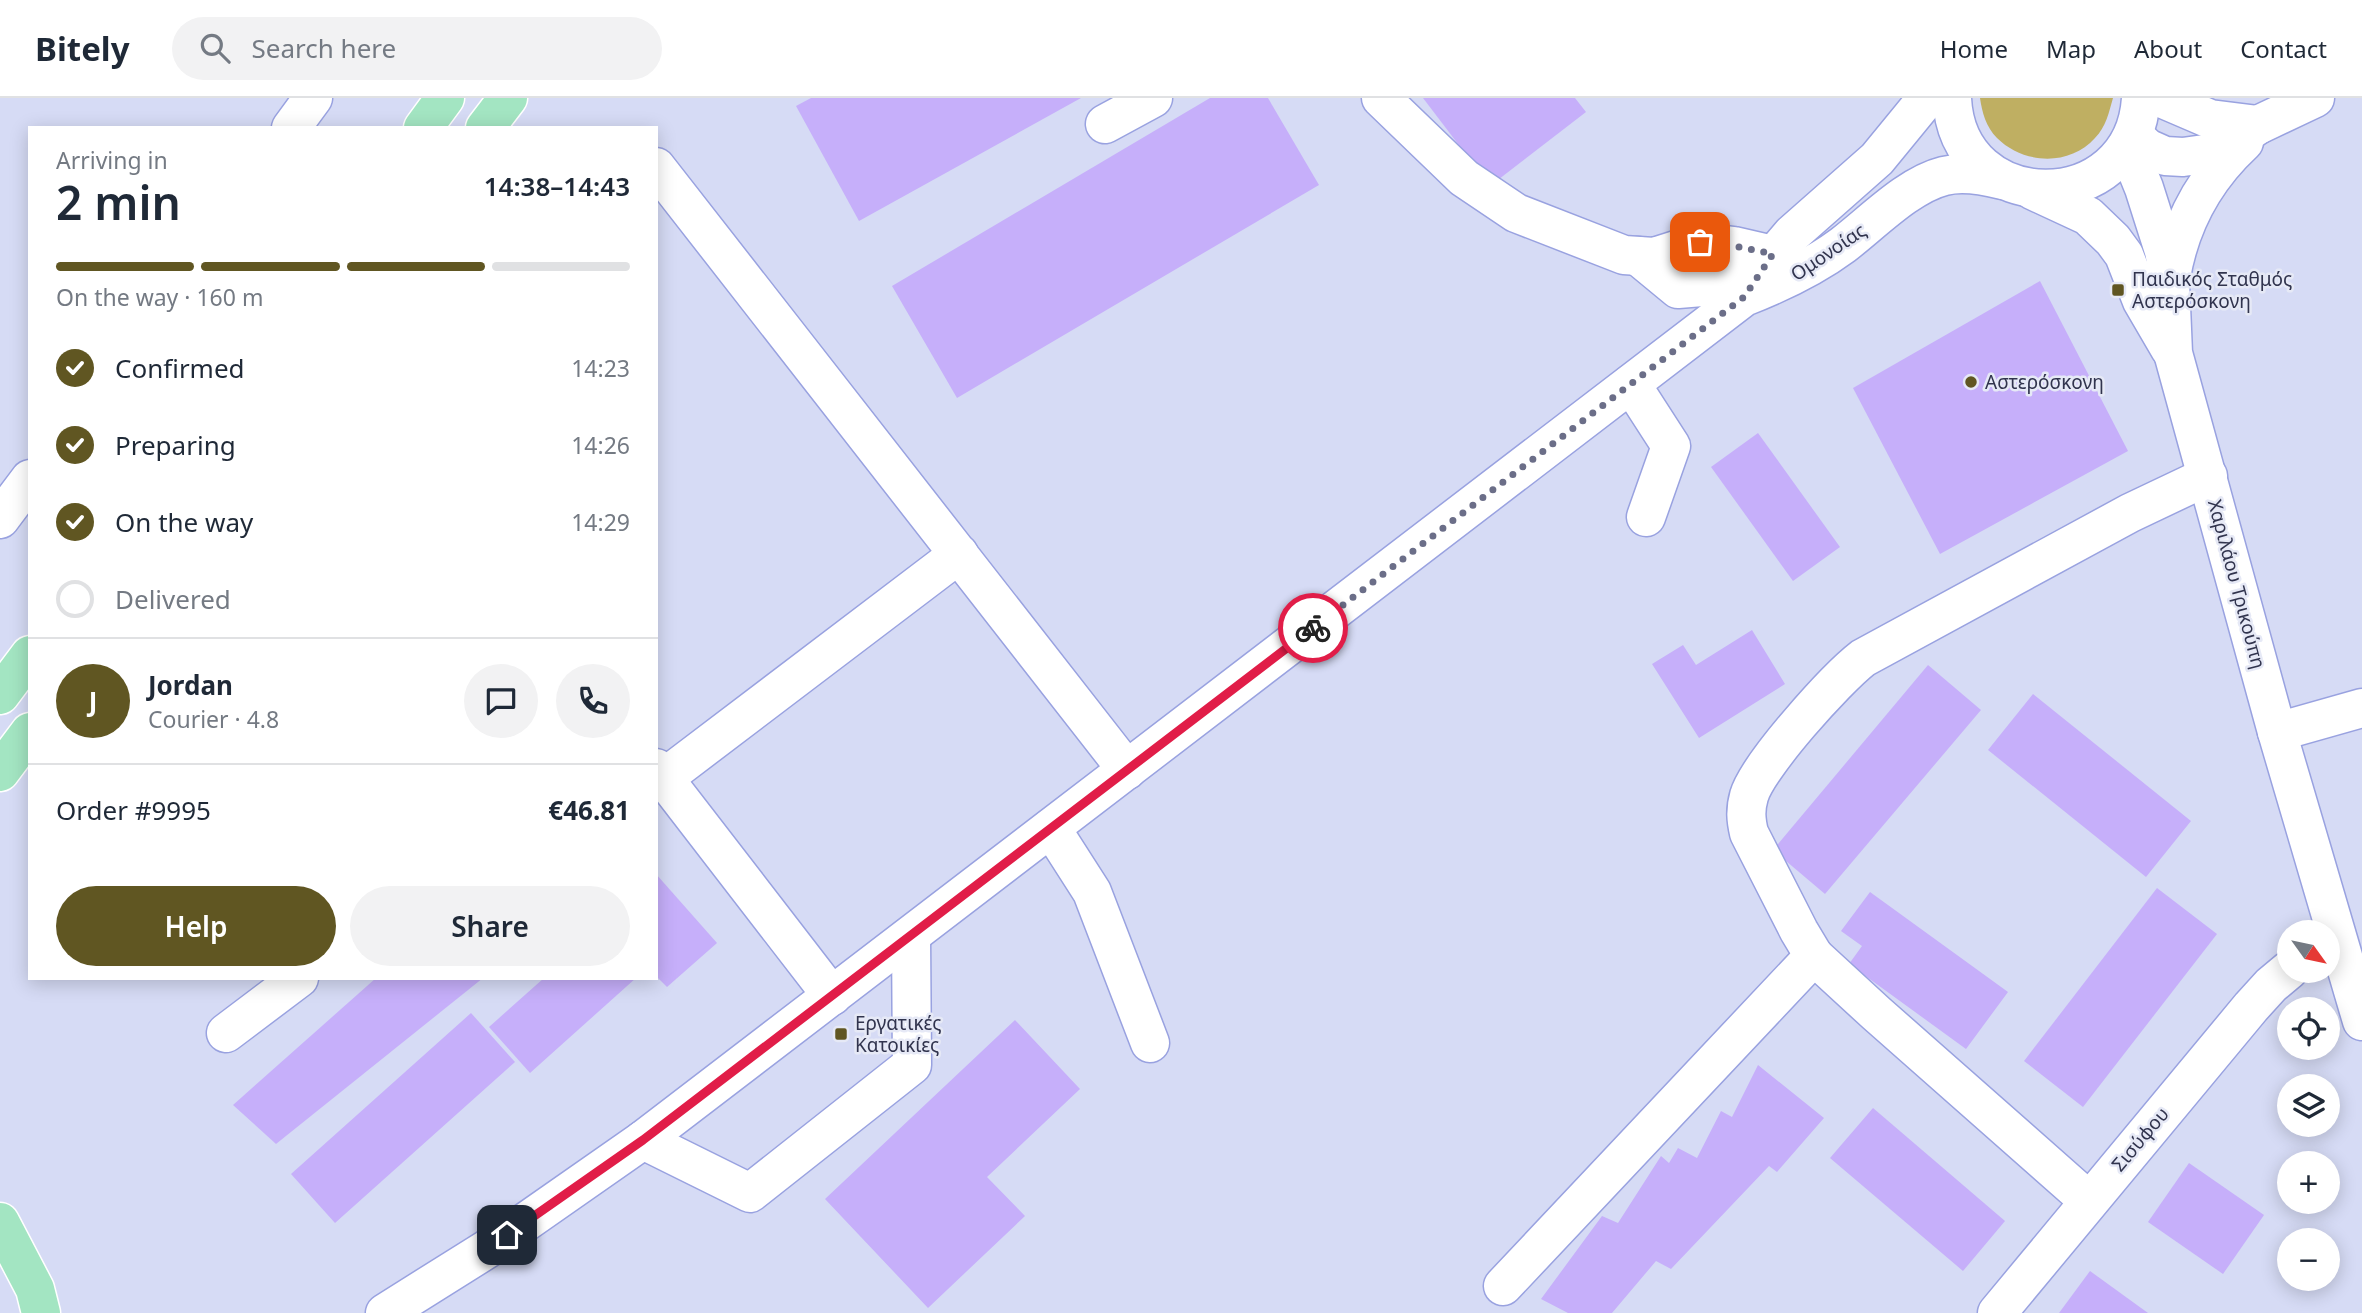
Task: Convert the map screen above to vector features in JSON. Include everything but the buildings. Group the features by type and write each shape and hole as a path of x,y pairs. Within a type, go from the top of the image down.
{"main road":[{"path":"424,126 445,98"},
{"path":"487,126 508,98"},
{"path":"0,695 28,658"},
{"path":"0,772 28,735"},
{"path":"0,1222 35,1289 41,1313"}],"street":[{"path":"292,126 313,98"},
{"path":"1105,124 1153,98"},
{"path":"1381,98 1464,178 1516,213 1624,255 1654,257 1700,242 1773,254"},
{"path":"1744,297 1773,254 1877,159 1927,98"},
{"path":"1952,98 1952,114 1962,140 1979,163 2016,185 2088,216 2113,240 2124,255 2142,301 2173,354"},
{"path":"2016,185 2053,191 2075,186 2095,177 2113,163 2130,141 2139,118 2141,98"},
{"path":"2161,98 2210,119 2258,125"},
{"path":"2130,141 2156,153 2183,157 2219,152 2258,125 2315,98"},
{"path":"2170,282 2179,236 2198,199 2221,165 2258,125"},
{"name":"Χαριλάου Τρικούπη","path":"2130,141 2164,251 2170,282 2173,354 2326,920"},
{"path":"658,170 1127,770"},
{"name":"Ομονοίας","path":"385,1313 487,1249 643,1140 1744,297 1812,267 1924,183 1954,174 1983,175 2016,185"},
{"path":"1631,384 1671,446 1646,517"},
{"path":"2089,1201 1814,956 1749,833 1745,818 1756,780 1783,744 1846,671 1863,658 2119,519 2208,476"},
{"path":"0,519 28,482"},
{"path":"832,996 660,773 959,554"},
{"path":"2277,732 2362,708"},
{"path":"1051,828 1092,892 1150,1043"},
{"path":"643,1140 750,1193 912,1065 911,936"},
{"path":"1503,1286 1814,956"},
{"name":"Χαριλάου Τρικούπη","path":"2340,967 2362,1021"},
{"path":"226,1033 296,980"},
{"name":"Σισύφου","path":"1997,1313 2251,1007 2277,980"}],"shaded area":[{"path":"1980,98 2113,98 2104,124 2095,138 2072,154 2046,159 2020,153 1997,138 1985,119"}],"way so far":[{"path":"1313,628 1744,297 1773,254 1700,242"}],"place":[{"name":"Παιδικός Σταθμός Αστερόσκονη","path":"2118,290"},
{"name":"Αστερόσκονη","path":"1971,382"},
{"name":"Εργατικές Κατοικίες","path":"841,1034"}],"route":[{"path":"507,1235 643,1140 1313,628"}]}
